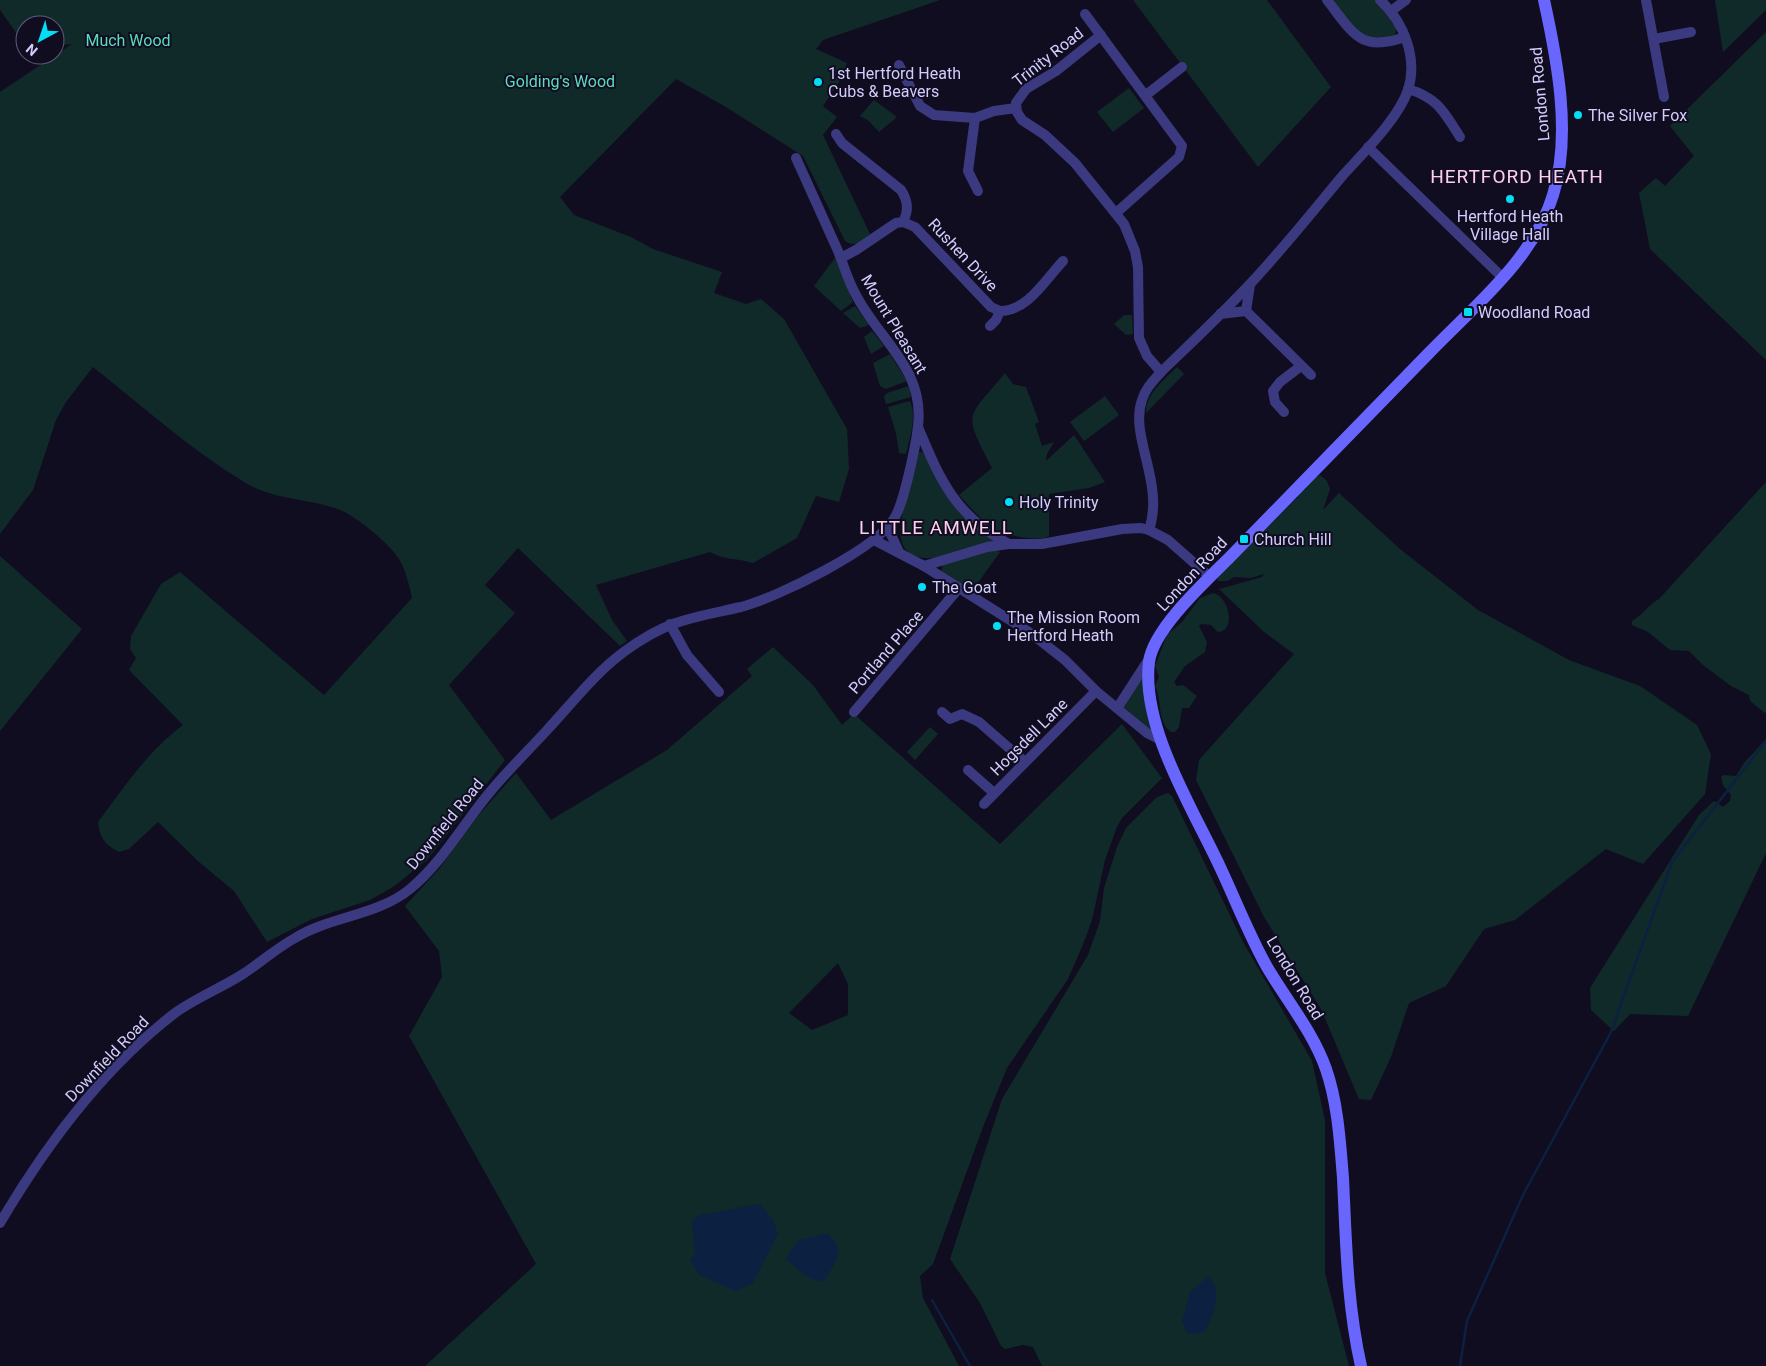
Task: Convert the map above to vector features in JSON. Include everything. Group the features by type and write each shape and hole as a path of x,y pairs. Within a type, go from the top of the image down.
{"main road":[{"name":"London Road","path":"1361,1366 1352,1308 1339,1132 1326,1069 1311,1035 1268,968 1252,937 1161,740 1151,703 1149,659 1163,629 1210,577 1502,277 1538,230 1548,210 1556,184 1560,158 1561,112 1544,0"}],"street":[{"path":"1327,0 1348,27 1365,41 1380,44 1405,37"},
{"path":"1150,530 1155,498 1140,423 1140,407 1146,391 1161,372 1250,285 1396,113 1408,89 1411,62 1405,37 1391,11 1380,0"},
{"path":"1391,11 1406,0"},
{"path":"1646,0 1664,97"},
{"name":"Trinity Road","path":"1085,14 1180,141 1182,152 1157,179 1116,213"},
{"path":"1654,40 1691,32"},
{"name":"Trinity Road","path":"1101,35 1056,71 1026,89 1018,98 1016,108 1022,120 1045,135 1075,163 1116,213 1129,234 1138,267 1139,338 1147,356 1161,372"},
{"path":"899,65 917,101 928,113 942,117 975,118 989,113 1016,108"},
{"path":"1146,95 1182,67"},
{"path":"1408,89 1425,95 1439,105 1460,137"},
{"path":"975,118 968,171 978,191"},
{"name":"Rushen Drive","path":"836,134 842,143 901,190 905,196 908,209 903,222"},
{"path":"1368,147 1502,277"},
{"name":"Mount Pleasant","path":"796,158 859,302 911,376 918,410 918,427 899,508 888,528"},
{"name":"Rushen Drive","path":"840,258 856,250 892,225 903,222 915,226 991,307 1000,311 1022,306 1063,261"},
{"path":"1246,311 1250,285"},
{"name":"Rushen Drive","path":"990,326 996,320 1000,311"},
{"path":"1220,314 1246,311"},
{"path":"1246,311 1311,375"},
{"path":"1284,412 1273,398 1275,388 1301,366"},
{"name":"Mount Pleasant","path":"918,427 944,487 956,502 989,532 1009,544"},
{"path":"888,528 900,552"},
{"name":"Downfield Road","path":"0,1223 62,1129 114,1070 156,1029 179,1010 245,973 298,935 323,924 390,902 408,891 439,860 490,792 589,683 626,651 670,624 684,618 754,603 810,579 874,540 888,528"},
{"path":"924,566 987,547 1009,544 1042,544 1122,529 1150,530 1168,540 1210,577"},
{"path":"874,540 924,566 1046,644 1096,691 1118,707 1147,733 1161,740"},
{"name":"Portland Place","path":"854,712 959,588"},
{"path":"670,624 687,655 719,692"},
{"path":"1118,707 1149,659"},
{"name":"Hogsdell Lane","path":"984,804 1096,691"},
{"path":"942,712 950,719 962,714 979,722 1025,762"},
{"path":"968,770 994,793"}],"green space":[{"path":"0,0 940,0 823,40 816,49 847,63 843,76 823,106 837,117 823,135 870,234 858,243 852,244 845,241 803,156 726,107 676,79 560,197 574,215 631,237 653,249 722,272 714,293 746,304 761,299 784,319 847,429 849,469 839,502 816,496 797,538 753,563 710,552 596,585 612,620 627,641 620,646 518,548 485,585 515,613 449,685 505,760 427,860 393,887 370,900 312,919 267,942 234,891 199,862 158,822 129,849 119,852 106,843 101,836 98,822 148,758 170,735 183,725 129,670 136,658 130,649 131,636 161,584 180,572 324,695 412,598 408,583 399,559 380,538 363,524 338,509 278,496 244,482 185,441 93,367 66,402 56,420 33,490 0,534 0,92 40,65 65,65 65,49 72,44 65,45 65,15 15,15 15,31 0,10"},
{"path":"1133,0 1267,0 1331,87 1258,167"},
{"path":"1334,0 1375,0 1397,25 1395,36 1392,39 1363,37 1338,9"},
{"path":"1715,0 1766,0 1766,10 1723,52"},
{"path":"1766,32 1766,360 1650,249 1639,193 1656,178 1665,186 1694,156 1670,126"},
{"path":"1129,88 1144,108 1113,132 1097,112"},
{"path":"874,100 897,117 879,132 869,121 860,116"},
{"path":"835,258 853,302 841,311 814,286"},
{"path":"855,306 869,325 860,328 843,313"},
{"path":"1124,315 1132,315 1133,334 1126,335 1114,324"},
{"path":"872,331 884,346 871,354 864,337"},
{"path":"890,354 907,381 886,389 880,386 873,363"},
{"path":"1177,367 1184,374 1146,413 1152,393"},
{"path":"1005,373 1013,384 1026,387 1039,422 1035,424 1042,446 1054,442 1047,454 1046,461 1074,435 1105,482 1089,488 1049,494 1049,536 1043,539 1014,536 995,529 987,524 959,495 992,468 976,436 973,417 982,400"},
{"path":"909,386 911,397 886,404 884,397 887,393"},
{"path":"1105,396 1119,415 1084,441 1070,422"},
{"path":"910,401 913,413 911,434 906,454 899,453 896,433 888,407"},
{"path":"917,452 922,452 927,456 994,542 956,554 934,558 920,557 910,553 904,547 901,539 902,519"},
{"path":"1320,475 1327,481 1330,489 1323,510 1339,493 1400,549 1478,610 1569,660 1640,686 1697,725 1711,754 1705,794 1643,864 1606,849 1515,920 1484,929 1446,986 1409,1003 1391,1057 1371,1100 1359,1099 1321,1009 1264,917 1196,780 1199,760 1294,654 1264,632 1219,589 1262,577 1264,574 1251,578 1234,577 1227,581 1218,581 1217,577 1298,497 1301,490 1306,489 1309,480"},
{"path":"1766,482 1765,713 1750,701 1749,695 1731,686 1703,665 1689,651 1670,650 1648,632 1632,625 1632,621 1659,599"},
{"path":"996,550 1000,552 972,591 941,572 943,565 962,557"},
{"path":"0,556 82,629 0,731"},
{"path":"1213,593 1219,596 1227,607 1229,621 1224,630 1218,632 1211,625 1201,624 1199,626 1207,642 1205,652 1185,666 1174,682 1177,686 1183,685 1197,696 1189,708 1182,708 1179,727 1175,732 1171,732 1166,727 1161,716 1159,698 1155,686 1159,677 1155,666 1167,635 1182,622 1200,598"},
{"path":"773,647 813,685 842,725 854,714 1000,844 1122,724 1162,778 1122,818 1117,827 1105,860 1092,920 1068,979 1007,1068 983,1127 933,1264 920,1276 923,1298 959,1366 425,1366 536,1264 409,1036 442,977 439,951 405,906 439,869 477,817 516,773 551,820 667,750 752,676 747,669","holes":["838,963 848,984 848,1015 812,1030 789,1013"]},
{"path":"1141,678 1143,678 1152,729 1150,730 1124,707"},
{"path":"930,727 938,734 915,760 907,752"},
{"path":"1766,739 1766,853 1688,1016 1630,1014 1614,1031 1591,1010 1590,988 1699,815 1714,801 1723,807 1730,801 1731,795 1723,785 1721,777 1724,775 1736,776 1744,763"},
{"path":"1168,793 1172,796 1243,942 1312,1061 1325,1120 1325,1273 1349,1366 1042,1366 1033,1347 1023,1345 1005,1349 1001,1346 980,1303 950,1259 1002,1099 1088,955 1100,921 1104,888 1117,847 1126,828 1157,797"}],"water":[{"path":"760,1204 773,1220 778,1234 753,1283 736,1291 699,1275 690,1260 695,1253 692,1222 699,1215"},
{"path":"827,1233 837,1245 838,1256 824,1281 814,1280 786,1259 797,1241"},
{"path":"1209,1276 1216,1289 1214,1311 1205,1331 1196,1334 1187,1333 1182,1321 1190,1292"}],"waterway":[{"path":"1460,1366 1467,1321 1523,1195 1611,1032 1672,862 1766,741"},
{"path":"932,1300 970,1366"}],"place":[{"name":"1st Hertford Heath Cubs & Beavers","path":"818,82"},
{"name":"The Silver Fox","path":"1578,115"},
{"name":"Hertford Heath Village Hall","path":"1510,199"},
{"name":"Woodland Road","path":"1468,312"},
{"name":"Holy Trinity","path":"1009,502"},
{"name":"Church Hill","path":"1244,539"},
{"name":"The Goat","path":"922,587"},
{"name":"The Mission Room Hertford Heath","path":"997,626"}],"district":[{"name":"HERTFORD HEATH","path":"1517,176"},
{"name":"LITTLE AMWELL","path":"936,527"}],"park label":[{"name":"Much Wood","path":"128,40"},
{"name":"Golding's Wood","path":"560,81"}]}
